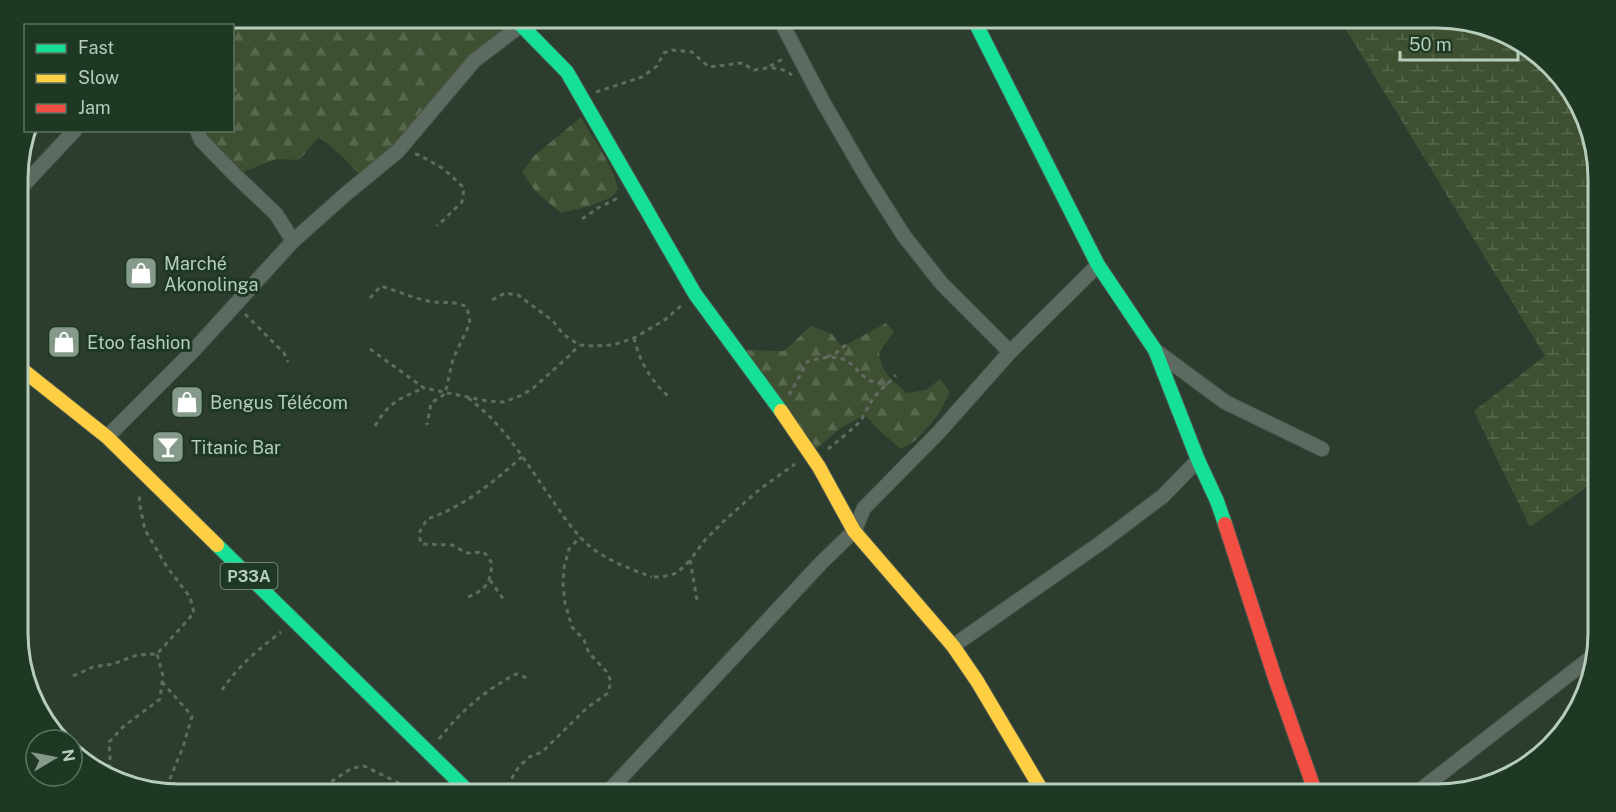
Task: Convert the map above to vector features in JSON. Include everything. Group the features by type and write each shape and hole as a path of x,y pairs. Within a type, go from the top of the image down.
{"street":[{"path":"107,437 194,350 293,241 398,151 474,61 512,28"},
{"path":"528,28 567,72 694,294 819,467 854,531 953,646 1038,783"},
{"path":"784,28 828,112 904,236 942,284 1010,352"},
{"path":"978,28 1098,265 1155,350 1198,460 1217,501 1312,783"},
{"path":"29,179 73,132"},
{"path":"198,132 201,140 276,214 293,241"},
{"path":"616,784 821,563 854,531 864,508 939,432 1010,352 1098,265"},
{"path":"1155,350 1226,402 1322,449"},
{"name":"P33A","path":"29,375 107,437 461,784"},
{"path":"953,646 1154,503 1198,460"},
{"path":"1429,783 1585,662"}],"path":[{"path":"581,96 642,77 657,66 664,53 672,50 692,52 709,68 742,63 754,70 768,67 786,70 793,76"},
{"path":"398,151 419,155 444,170 464,188 462,202 437,226"},
{"path":"582,219 598,208 618,199 633,187"},
{"path":"370,298 381,286 424,300 442,303 456,302 466,307 470,323 453,359 445,394 431,403 427,425"},
{"path":"492,300 505,293 518,296 553,321 563,334 579,345 613,345 634,338 666,320 694,294"},
{"path":"235,305 284,352 288,362"},
{"path":"634,338 637,352 647,372 668,396"},
{"path":"778,408 788,397 808,361 836,353 849,342"},
{"path":"370,349 424,388 445,394 504,402 522,395 544,379 579,345"},
{"path":"825,357 851,362 869,380 888,384"},
{"path":"468,398 489,415 580,537 619,564 653,577 678,573 705,540 760,489 810,454 820,453 834,445 859,423 877,393 896,375"},
{"path":"375,426 392,404 424,388"},
{"path":"468,597 480,592 490,580 492,563 484,552 467,553 452,545 422,544 419,533 427,519 445,514 480,492 522,457"},
{"path":"73,676 93,667 113,664 136,656 157,654 194,613 190,597 167,567 145,530 139,501 141,471"},
{"path":"508,784 518,768 529,757 542,752 588,707 608,693 611,681 606,671 590,653 584,640 572,627 565,603 564,568 570,549 580,537"},
{"path":"690,560 697,600"},
{"path":"490,580 504,600"},
{"path":"222,690 227,682 268,642 295,622"},
{"path":"110,766 108,742 123,727 160,699 163,676 157,654"},
{"path":"429,753 459,716 483,694 516,674 530,679"},
{"path":"162,682 192,716 183,747 168,783"},
{"path":"329,784 352,768 364,766 400,784"}],"green space":[{"path":"234,28 507,28 364,179 340,154 319,137 299,160 276,159 235,175 198,132 234,132"},
{"path":"1345,28 1436,28 1466,31 1503,44 1536,66 1550,80 1567,104 1576,122 1582,140 1588,180 1588,486 1530,527 1474,411 1545,356"},
{"path":"581,117 607,161 618,189 612,197 590,206 561,213 536,192 522,172 534,156"},
{"path":"886,323 894,332 879,352 882,365 892,380 907,393 926,390 940,379 950,392 938,415 916,440 901,449 865,415 842,427 810,454 736,350 784,351 811,326 832,334 842,347"}],"traffic: fast":[{"path":"524,28 567,72 695,294 781,411"},
{"path":"978,28 1098,265 1155,350 1225,524"},
{"path":"217,545 461,784"}],"traffic: slow":[{"path":"29,375 107,437 217,545"},
{"path":"781,411 819,467 854,531 953,646 977,681 1038,783"}],"traffic: jam":[{"path":"1225,524 1312,783"}],"place":[{"name":"Marché Akonolinga","path":"141,273"},
{"name":"Etoo fashion","path":"64,342"},
{"name":"Bengus Télécom","path":"187,402"},
{"name":"Titanic Bar","path":"168,447"}]}
